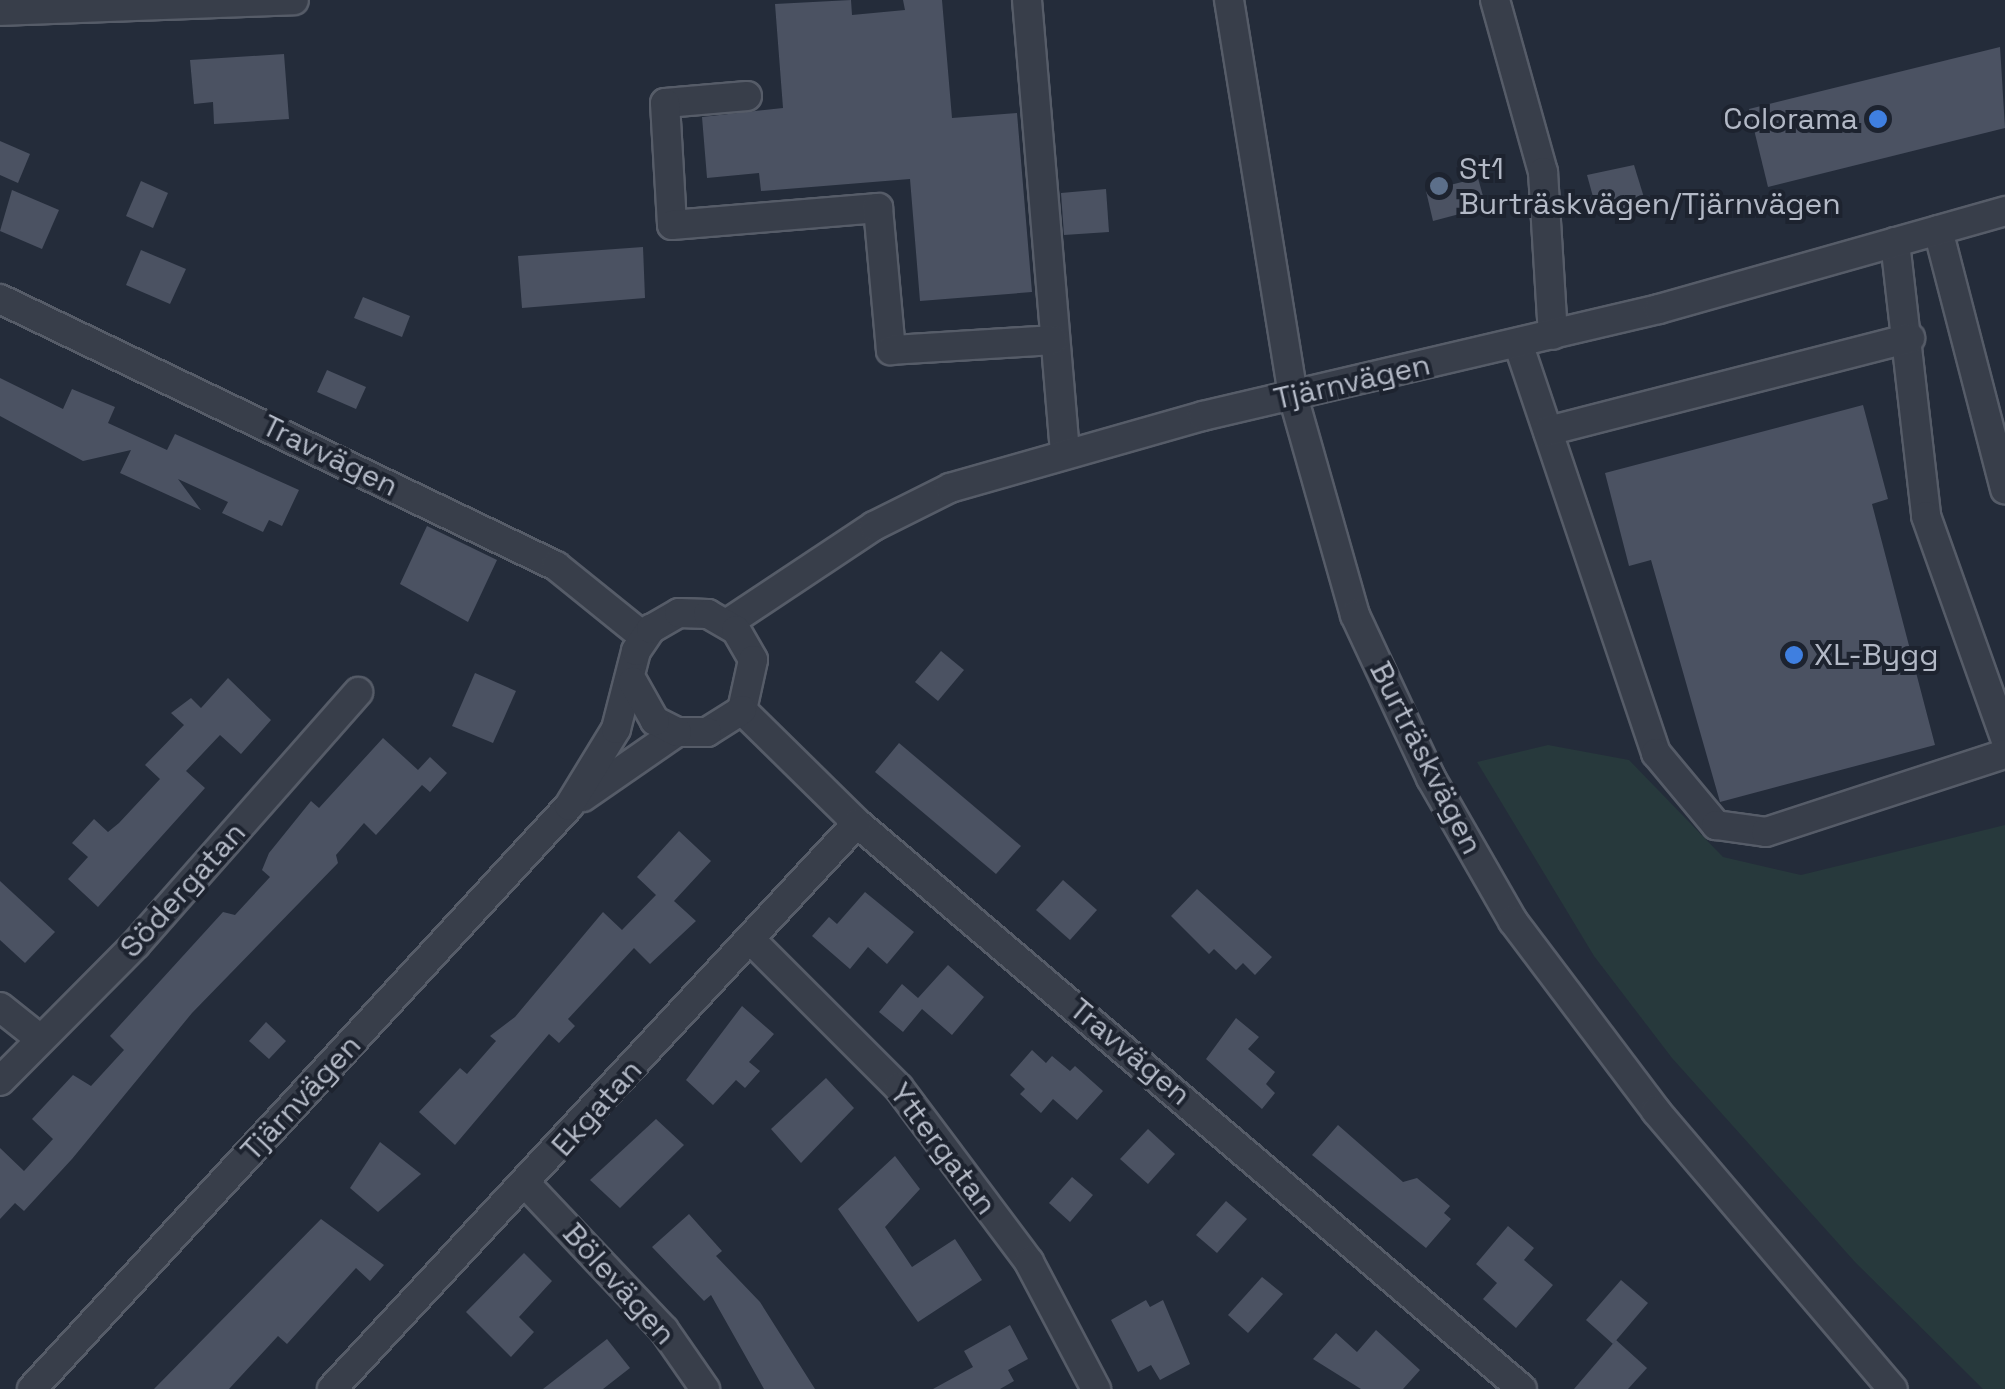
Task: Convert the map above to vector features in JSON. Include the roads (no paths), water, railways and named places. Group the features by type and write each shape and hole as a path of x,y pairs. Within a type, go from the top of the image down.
{"street":[{"path":"0,11 294,0"},
{"path":"1027,0 1065,453"},
{"name":"Burträskvägen","path":"1228,0 1293,396 1356,615 1431,778 1512,921 1656,1111 1893,1389"},
{"path":"1496,0 1543,172 1552,334"},
{"path":"747,96 665,103 672,225 878,208 891,350 1054,340"},
{"name":"Tjärnvägen","path":"728,623 874,526 950,488 1065,453 1518,343 2005,211"},
{"path":"1938,230 2005,490"},
{"path":"1895,242 1910,338 1926,516 2000,707 2005,738"},
{"name":"Travvägen","path":"0,299 556,566 587,583 644,637"},
{"path":"1548,431 1910,338"},
{"path":"1518,343 1656,753 1716,826 1766,832 2005,754"},
{"path":"679,614 728,623 752,660 742,710 717,729 677,732 648,714 633,682 644,637 679,614"},
{"name":"Tjärnvägen","path":"32,1389 569,806 608,744 633,682"},
{"name":"Södergatan","path":"0,1081 136,944 358,692"},
{"name":"Travvägen","path":"742,710 857,823 1522,1389"},
{"name":"Tjärnvägen","path":"569,806 677,732"},
{"name":"Ekgatan","path":"332,1389 857,823"},
{"name":"Yttergatan","path":"750,940 899,1088 1029,1262 1096,1389"},
{"path":"0,1007 39,1038"},
{"name":"Bölevägen","path":"526,1184 664,1330 705,1389"}],"place":[{"name":"Colorama","path":"1878,119"},
{"name":"St1 Burträskvägen/Tjärnvägen","path":"1439,186"},
{"name":"XL-Bygg","path":"1794,655"}]}
